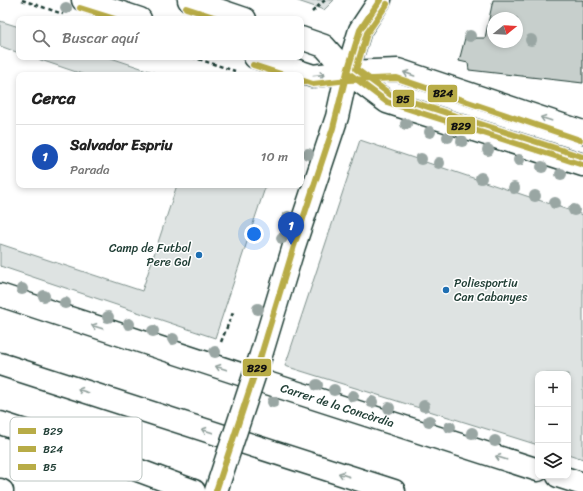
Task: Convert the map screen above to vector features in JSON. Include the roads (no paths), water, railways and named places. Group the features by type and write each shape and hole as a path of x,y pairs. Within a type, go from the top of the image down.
{"main road":[{"path":"83,0 131,16"},
{"path":"189,0 236,16"},
{"path":"216,491 261,355 294,246 337,117 347,72 360,30 380,0"},
{"path":"304,39 324,46 347,72 387,102 583,165"},
{"path":"264,60 301,72"},
{"path":"304,73 313,76 347,72 398,70 583,132"},
{"name":"Carrer de la Concòrdia","path":"0,295 535,469"},
{"path":"0,364 394,491"},
{"path":"0,423 10,426"},
{"path":"0,436 10,438"},
{"path":"142,472 194,491"},
{"path":"567,479 583,484"}],"place":[{"name":"Salvador Espriu","path":"291,245"},
{"name":"Camp de Futbol Pere Gol","path":"199,255"},
{"name":"Poliesportiu Can Cabanyes","path":"446,290"}]}
